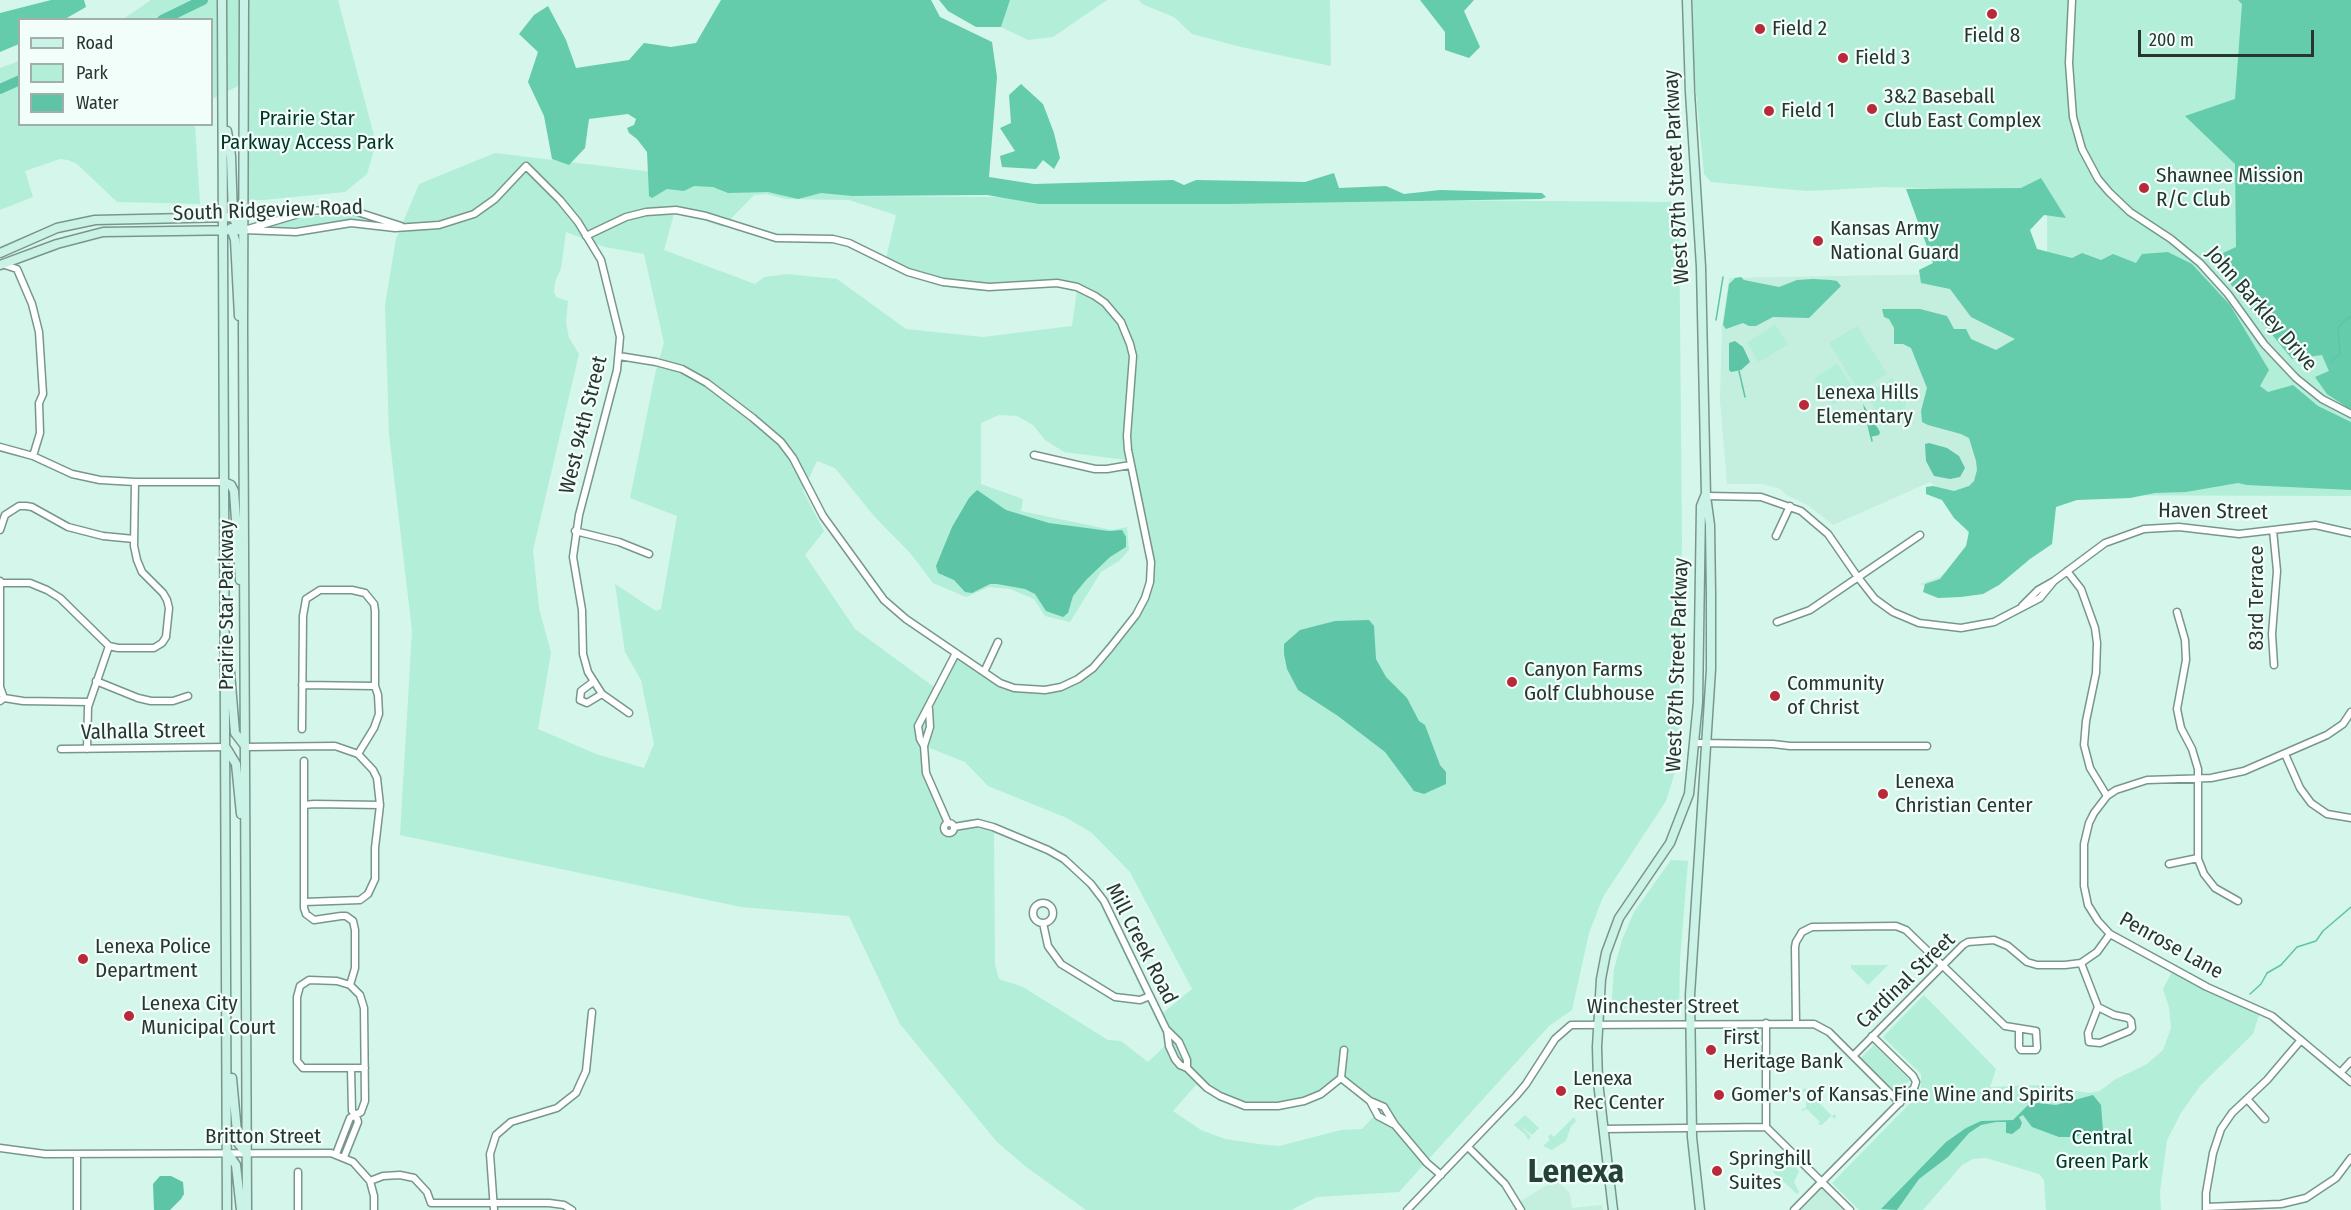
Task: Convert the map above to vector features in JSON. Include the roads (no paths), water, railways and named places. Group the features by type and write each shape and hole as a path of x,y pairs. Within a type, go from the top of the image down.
{"main road":[{"name":"Prairie Star Parkway","path":"222,0 223,116 230,233 224,250 227,1210"},
{"name":"Prairie Star Parkway","path":"244,0 243,328 248,1210"},
{"name":"West 87th Street Parkway","path":"1687,0 1702,290 1706,496 1710,525 1711,669 1692,952 1690,1024 1692,1128 1700,1210"},
{"name":"South Ridgeview Road","path":"0,253 57,228 95,220 228,217 244,214"},
{"path":"228,217 244,230"},
{"name":"South Ridgeview Road","path":"0,265 57,244 103,232 230,233 244,230"},
{"path":"230,233 238,315 243,328"},
{"path":"224,482 231,485 234,491 237,563 240,584 244,592"},
{"name":"West 87th Street Parkway","path":"1613,1210 1598,1082 1602,980 1606,953 1613,933 1631,898 1670,843 1689,794 1695,743 1700,648 1701,506 1706,496"},
{"path":"224,615 236,733 245,747"},
{"path":"226,747 236,764 246,859"},
{"path":"227,1024 238,1143 248,1154"},
{"path":"227,1152 236,1166 241,1210"}],"street":[{"name":"John Barkley Drive","path":"2072,0 2069,63 2073,117 2082,149 2098,179 2127,209 2171,239 2200,263 2228,294 2264,344 2296,378 2322,399 2351,414"},
{"name":"West 94th Street","path":"410,227 439,225 474,214 495,199 526,166 560,200 601,260 620,337 619,357 575,531 573,557 582,610 583,654 593,682 602,694 629,713"},
{"name":"South Ridgeview Road","path":"244,214 348,209 410,227"},
{"path":"586,236 626,216 676,210 705,216 776,238 841,241 855,245 908,272 944,282 989,287 1047,282 1077,287 1095,296 1114,312 1130,344 1133,369 1127,436 1130,465 1151,562 1150,582 1145,598 1136,615 1093,668 1078,679 1060,687 1030,690 1014,688 984,672 895,611 884,600 823,516 796,462 781,442 753,418 695,376 669,365 619,357"},
{"path":"244,230 302,213"},
{"name":"South Ridgeview Road","path":"244,230 296,232 351,224 410,227"},
{"path":"16,269 22,257"},
{"path":"0,265 9,265 16,269 32,304 40,340 43,394 39,402 40,433 33,456"},
{"path":"0,447 33,456 79,476 100,480 224,482"},
{"path":"1035,455 1095,469 1130,465"},
{"path":"89,702 2,699 0,581 30,583 47,590 60,598 109,646 154,648 162,643 165,637 167,600 142,572 137,560 134,539 135,482"},
{"name":"Haven Street","path":"1706,496 1756,496 1790,506 1810,517 1828,534 1875,599 1893,612 1931,626 1960,628 1982,625 2009,615 2040,598 2054,581 2105,543 2144,529 2179,527 2240,534 2315,525 2351,533"},
{"path":"0,530 5,516 19,506 32,507 69,527 103,536 134,539"},
{"path":"1776,536 1790,506"},
{"name":"83rd Terrace","path":"2273,530 2277,571 2272,634 2274,665"},
{"path":"575,531 619,542 649,554"},
{"path":"1777,622 1810,610 1920,535"},
{"path":"2067,571 2081,589 2095,628 2096,672 2086,721 2084,745 2090,768 2107,796 2137,782 2234,775 2336,730 2351,712"},
{"path":"302,729 303,616 306,599 320,590 352,590 366,593 374,604 375,686 379,714 374,728 358,754"},
{"path":"2177,612 2185,640 2186,660 2177,699 2178,718 2196,759 2198,858 2204,874 2215,888 2238,901"},
{"path":"984,672 998,642"},
{"path":"87,749 86,724 89,702 109,646"},
{"name":"Mill Creek Road","path":"924,746 920,739 918,726 957,653"},
{"path":"96,681 151,701 173,701 188,696"},
{"path":"593,682 581,691 580,700 587,703 602,694"},
{"path":"302,685 375,686"},
{"name":"Mill Creek Road","path":"929,708 930,729 924,746 926,773 951,825 978,823 993,826 1048,850 1074,867 1091,884 1104,901 1166,1029 1169,1046 1175,1059 1207,1088 1245,1106 1278,1106 1313,1098 1341,1078"},
{"path":"1695,743 1927,746"},
{"path":"245,747 335,746 358,754 377,778 380,805 375,848 375,879 368,894 360,900 304,902"},
{"name":"Valhalla Street","path":"61,749 226,747"},
{"path":"2285,754 2300,788 2312,803 2327,814 2351,818"},
{"path":"304,761 304,902 306,914 314,920 346,916 355,924 355,968 350,985"},
{"name":"Penrose Lane","path":"2107,796 2094,813 2086,834 2084,886 2092,913 2110,934 2207,987 2261,1009 2351,1082"},
{"path":"304,805 380,805"},
{"path":"2169,864 2198,858"},
{"path":"1043,923 1048,946 1061,963 1116,997 1140,1000 1150,996"},
{"path":"1796,1023 1795,947 1802,932 1812,927 1902,927 2000,1022 2019,1030"},
{"path":"2098,1007 2088,1033 2089,1042 2100,1043 2132,1028 2128,1018 2114,1016 2098,1007 2080,963 2097,952 2110,934"},
{"name":"Cardinal Street","path":"1853,1056 1962,945 1976,940 2001,942 2022,959 2037,965 2080,963"},
{"path":"336,1154 350,1118 361,1112 365,1101 365,1068 364,1008 360,995 350,985 337,981 309,980 300,986 297,992 297,1061 303,1068 365,1068"},
{"path":"494,1207 490,1154 496,1135 503,1127 518,1119 557,1108 576,1093 586,1071 592,1012"},
{"path":"1766,1023 1766,1127 1850,1210"},
{"name":"Winchester Street","path":"1407,1210 1526,1084 1547,1049 1562,1031 1571,1025 1796,1023 1821,1026 1900,1103"},
{"name":"Mill Creek Road","path":"1166,1029 1179,1042 1187,1060 1187,1068"},
{"path":"1794,1210 1914,1089 1915,1079 1872,1036"},
{"path":"2301,1040 2267,1080 2232,1113 2216,1140 2206,1193 2206,1208 2293,1202 2318,1192 2336,1179 2349,1168 2351,1158"},
{"path":"1344,1050 1341,1078 1370,1101 1386,1108 1395,1125 1427,1163 1441,1175"},
{"path":"2341,1072 2351,1061"},
{"path":"344,1157 358,1122 352,1111 351,1068"},
{"path":"2247,1099 2265,1119"},
{"path":"1370,1101 1377,1116 1395,1125"},
{"path":"1603,1129 1766,1127"},
{"path":"1468,1147 1505,1184 1521,1210"},
{"name":"Britton Street","path":"0,1148 37,1154 227,1152 336,1154 358,1167 370,1181"},
{"path":"76,1210 77,1154"},
{"path":"298,1172 298,1210"},
{"path":"374,1210 374,1196 370,1181 383,1176 400,1175 414,1178 427,1192 431,1207 494,1207 549,1203 564,1205 572,1210"},
{"path":"2293,1202 2295,1210"}],"water":[{"path":"1735,341 1743,347 1750,362 1741,370 1731,372 1729,370 1729,343"},
{"path":"1863,404 1880,432 1879,435 1870,437"},
{"path":"1925,444 1947,448 1959,456 1965,468 1960,477 1950,479 1934,476 1926,461"},
{"path":"977,490 1006,510 1049,523 1109,531 1122,530 1126,537 1126,547 1110,557 1086,580 1073,596 1068,613 1063,617 1046,611 1035,594 1025,589 990,584 972,593 965,592 954,580 938,573 936,566 952,527 969,498"},
{"path":"1369,620 1374,626 1376,659 1386,677 1407,698 1419,721 1425,725 1440,765 1446,772 1446,784 1424,794 1414,791 1385,752 1338,716 1298,690 1287,669 1284,644 1300,630 1335,621"},
{"path":"2093,1095 2101,1105 2103,1130 2099,1136 2090,1136 2085,1132 2076,1137 2059,1137 2032,1127 2023,1115 2019,1117 2022,1123 2020,1128 2012,1134 2006,1133 2006,1122 1981,1125 1969,1133 1948,1157 1919,1179 1897,1210 1881,1209 1946,1142 1966,1128 1981,1121 2013,1120 2028,1105 2038,1103 2056,1105"},
{"path":"160,1176 171,1176 183,1182 184,1194 170,1210 154,1210 153,1184"}],"waterway":[{"path":"166,18 203,0"},
{"path":"0,89 18,81"},
{"path":"1716,320 1723,277"},
{"path":"2332,361 2340,354 2338,328 2351,317"},
{"path":"1739,371 1745,397"},
{"path":"1871,437 1872,441"},
{"path":"2250,994 2261,984 2267,973 2281,965 2297,947 2316,941 2323,931 2351,907"}],"place":[{"name":"Field 8","path":"1992,14"},
{"name":"Field 2","path":"1760,29"},
{"name":"Field 3","path":"1843,58"},
{"name":"3&2 Baseball Club East Complex","path":"1872,109"},
{"name":"Field 1","path":"1769,111"},
{"name":"Shawnee Mission R/C Club","path":"2144,188"},
{"name":"Kansas Army National Guard","path":"1818,241"},
{"name":"Lenexa Hills Elementary","path":"1804,405"},
{"name":"Canyon Farms Golf Clubhouse","path":"1512,682"},
{"name":"Community of Christ","path":"1775,696"},
{"name":"Lenexa Christian Center","path":"1883,794"},
{"name":"Lenexa Police Department","path":"83,959"},
{"name":"Lenexa City Municipal Court","path":"129,1016"},
{"name":"First Heritage Bank","path":"1711,1050"},
{"name":"Lenexa Rec Center","path":"1561,1091"},
{"name":"Gomer's of Kansas Fine Wine and Spirits","path":"1719,1095"},
{"name":"Springhill Suites","path":"1717,1171"}],"district":[{"name":"Lenexa","path":"1576,1173"}],"park label":[{"name":"Prairie Star Parkway Access Park","path":"307,131"},
{"name":"Central Green Park","path":"2102,1150"}]}
